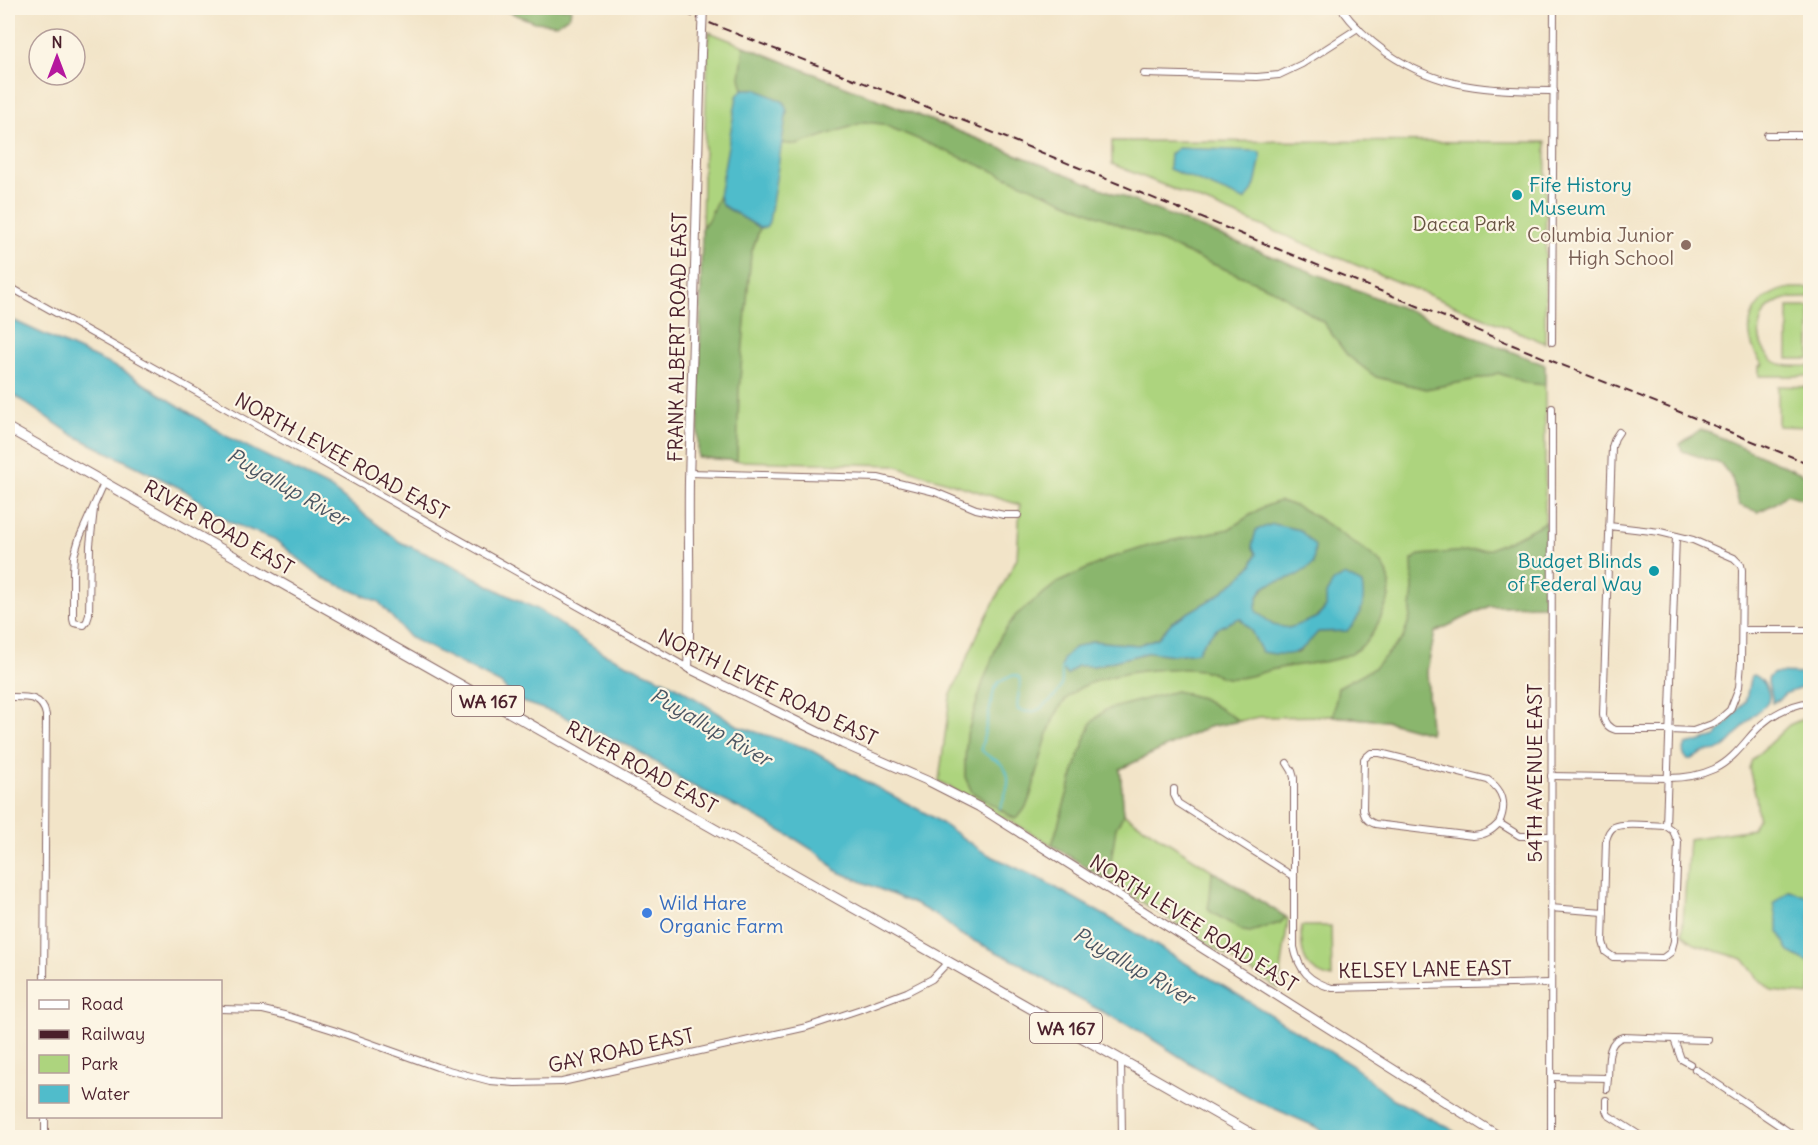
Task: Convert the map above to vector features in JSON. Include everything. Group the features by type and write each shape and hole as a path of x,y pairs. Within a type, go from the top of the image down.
{"main road":[{"name":"RIVER ROAD EAST","path":"8,428 1259,1137"}],"street":[{"name":"FRANK ALBERT ROAD EAST","path":"688,668 690,473 703,8"},
{"path":"1341,8 1380,48 1420,73 1471,87 1554,91"},
{"path":"1552,342 1554,8"},
{"path":"1144,74 1257,77 1280,75 1359,28"},
{"path":"1767,135 1810,135"},
{"name":"NORTH LEVEE ROAD EAST","path":"8,286 688,668 979,807 1502,1137"},
{"name":"54TH AVENUE EAST","path":"1551,1137 1552,408"},
{"path":"1609,526 1660,532 1693,540 1734,558 1741,565 1742,630 1739,687 1730,710 1703,728 1693,731 1616,730 1607,725 1603,715 1609,526 1612,447 1619,432"},
{"path":"690,473 878,478 934,492 976,509 1005,515 1018,515"},
{"path":"94,509 90,545 89,615 84,625 74,623 73,619 74,556 83,529 104,483"},
{"path":"1666,826 1676,536"},
{"path":"1742,630 1810,630"},
{"path":"8,697 34,698 42,703 46,715 44,980"},
{"path":"1551,776 1686,778 1715,769 1731,758 1772,716 1810,702"},
{"path":"1375,752 1488,780 1498,788 1503,798 1503,813 1498,823 1486,834 1473,836 1375,824 1367,819 1363,809 1364,759 1375,752"},
{"path":"1287,763 1294,778 1294,877"},
{"path":"1174,789 1178,803 1294,877"},
{"path":"1498,823 1520,836 1550,836"},
{"path":"1620,826 1666,826 1673,831 1678,842 1674,941 1671,951 1658,960 1613,957 1606,952 1603,942 1606,840 1610,830 1620,826"},
{"name":"KELSEY LANE EAST","path":"1294,877 1294,947 1299,966 1304,973 1318,983 1332,988 1550,983"},
{"path":"1550,908 1604,912"},
{"name":"GAY ROAD EAST","path":"222,1010 263,1010 288,1016 326,1027 437,1067 490,1081 562,1082 628,1069 816,1024 907,992 932,979 948,962"},
{"path":"1607,1089 1611,1044 1616,1038 1623,1036 1708,1040"},
{"path":"1674,1040 1681,1059 1798,1137"},
{"path":"1121,1059 1122,1137"},
{"path":"1551,1077 1608,1078"},
{"path":"1606,1100 1608,1115 1644,1137"},
{"path":"45,1118 45,1137"}],"green space":[{"path":"499,8 571,8 570,15 557,24 534,22"},
{"path":"709,32 1545,365 1545,605 1489,606 1435,632 1427,670 1430,733 1386,721 1333,716 1259,717 1208,727 1120,769 1124,814 1288,919 1279,989 1052,845 939,781 950,697 979,631 1017,558 1020,505 894,465 737,461 698,457 703,174"},
{"path":"744,46 1545,365 1545,385 1527,383 1498,373 1484,378 1426,389 1376,377 1347,355 1323,322 1274,290 882,124 864,122 797,145 781,143 787,111 756,89 743,89 740,78"},
{"name":"Dacca Park","path":"1112,141 1546,142 1545,343 1112,164"},
{"path":"719,196 722,205 760,228 751,254 739,391 737,461 698,457 702,227 708,220"},
{"path":"1791,288 1810,288 1810,298 1783,300 1767,309 1760,324 1760,340 1763,348 1774,361 1787,366 1810,366 1810,376 1759,376 1759,366 1763,365 1755,353 1751,340 1751,317 1765,298"},
{"path":"1788,307 1810,307 1810,359 1788,359"},
{"path":"1778,386 1810,387 1810,427 1778,426"},
{"path":"1701,429 1810,477 1810,503 1787,494 1758,512 1739,505 1732,478 1721,464 1682,451 1680,444"},
{"path":"1279,501 1300,508 1320,519 1380,561 1389,577 1389,597 1378,624 1365,643 1347,655 1336,659 1280,668 1241,678 1224,677 1201,670 1172,669 1123,674 1093,682 1070,695 1061,705 1049,730 1029,799 1019,816 1015,819 972,792 965,777 967,735 1000,637 1016,615 1057,583 1110,558 1155,544 1229,529 1261,508","holes":["1256,554 1296,575 1274,582 1263,590 1259,595 1256,611 1275,626 1289,628 1310,621 1326,607 1347,631 1318,632 1298,653 1262,652 1251,631 1240,618 1217,627 1205,640 1174,655 1150,652 1095,666 1077,666 1092,641 1138,645 1158,638 1172,622 1217,596 1238,579 1252,565"]},
{"path":"1545,522 1545,605 1489,606 1435,632 1427,670 1430,733 1386,721 1333,716 1338,687 1374,668 1403,638 1410,617 1413,588 1412,560 1419,555 1490,549"},
{"path":"1176,691 1202,698 1240,721 1208,727 1120,769 1124,814 1116,828 1108,881 1052,845 1091,723 1105,710"},
{"path":"1810,716 1810,898 1789,890 1789,951 1810,963 1810,995 1772,991 1743,959 1697,945 1682,934 1689,839 1752,829 1758,817 1749,768 1752,760 1789,725"},
{"path":"1212,871 1286,917 1280,923 1250,932 1243,931 1211,912 1208,908"},
{"path":"1301,926 1331,926 1332,978 1314,971 1305,960"}],"water":[{"path":"743,89 756,89 784,102 787,111 769,222 766,227 760,228 722,205 719,196 737,96"},
{"path":"1178,148 1257,151 1261,157 1252,192 1244,200 1169,169 1170,154"},
{"name":"Puyallup River","path":"8,318 124,371 226,436 330,488 400,542 456,567 539,610 603,653 676,686 740,727 807,748 929,815 985,853 1042,880 1243,998 1353,1066 1391,1098 1449,1128 1461,1137 1332,1137 1314,1126 1255,1100 1196,1067 1141,1032 1060,989 1023,965 960,934 940,918 919,906 837,871 822,856 797,840 745,811 687,783 635,749 558,714 516,700 501,684 409,637 379,602 323,578 274,539 229,522 184,490 73,435 8,391"},
{"path":"1273,524 1300,530 1315,546 1313,564 1297,575 1263,588 1259,593 1256,611 1273,625 1289,628 1318,617 1326,607 1326,594 1333,582 1345,575 1362,584 1363,597 1359,615 1347,631 1318,632 1305,646 1294,653 1273,654 1262,652 1251,631 1240,618 1215,630 1198,652 1174,655 1150,652 1094,666 1077,666 1067,675 1061,668 1063,659 1074,648 1092,641 1138,645 1158,638 1172,622 1217,596 1238,579 1252,565 1256,554 1252,546 1256,530"},
{"path":"1775,673 1808,674 1810,685 1784,694 1781,699 1772,703 1768,679"},
{"path":"1754,675 1763,682 1769,694 1767,704 1723,748 1707,751 1687,759 1683,752 1686,745 1716,737 1746,700 1750,679"},
{"path":"1789,890 1810,898 1810,963 1789,952 1779,932 1774,903"}],"waterway":[{"path":"1000,808 1008,785 1007,773 1000,763 981,749 994,690 999,682 1014,675 1019,677 1018,710 1035,711 1059,691 1062,683 1061,668"}],"railway":[{"path":"672,8 967,122 1810,464"}],"place":[{"name":"Fife History Museum","path":"1517,195"},
{"name":"Columbia Junior High School","path":"1686,245"},
{"name":"Budget Blinds of Federal Way","path":"1654,571"},
{"name":"Wild Hare Organic Farm","path":"647,913"}]}
